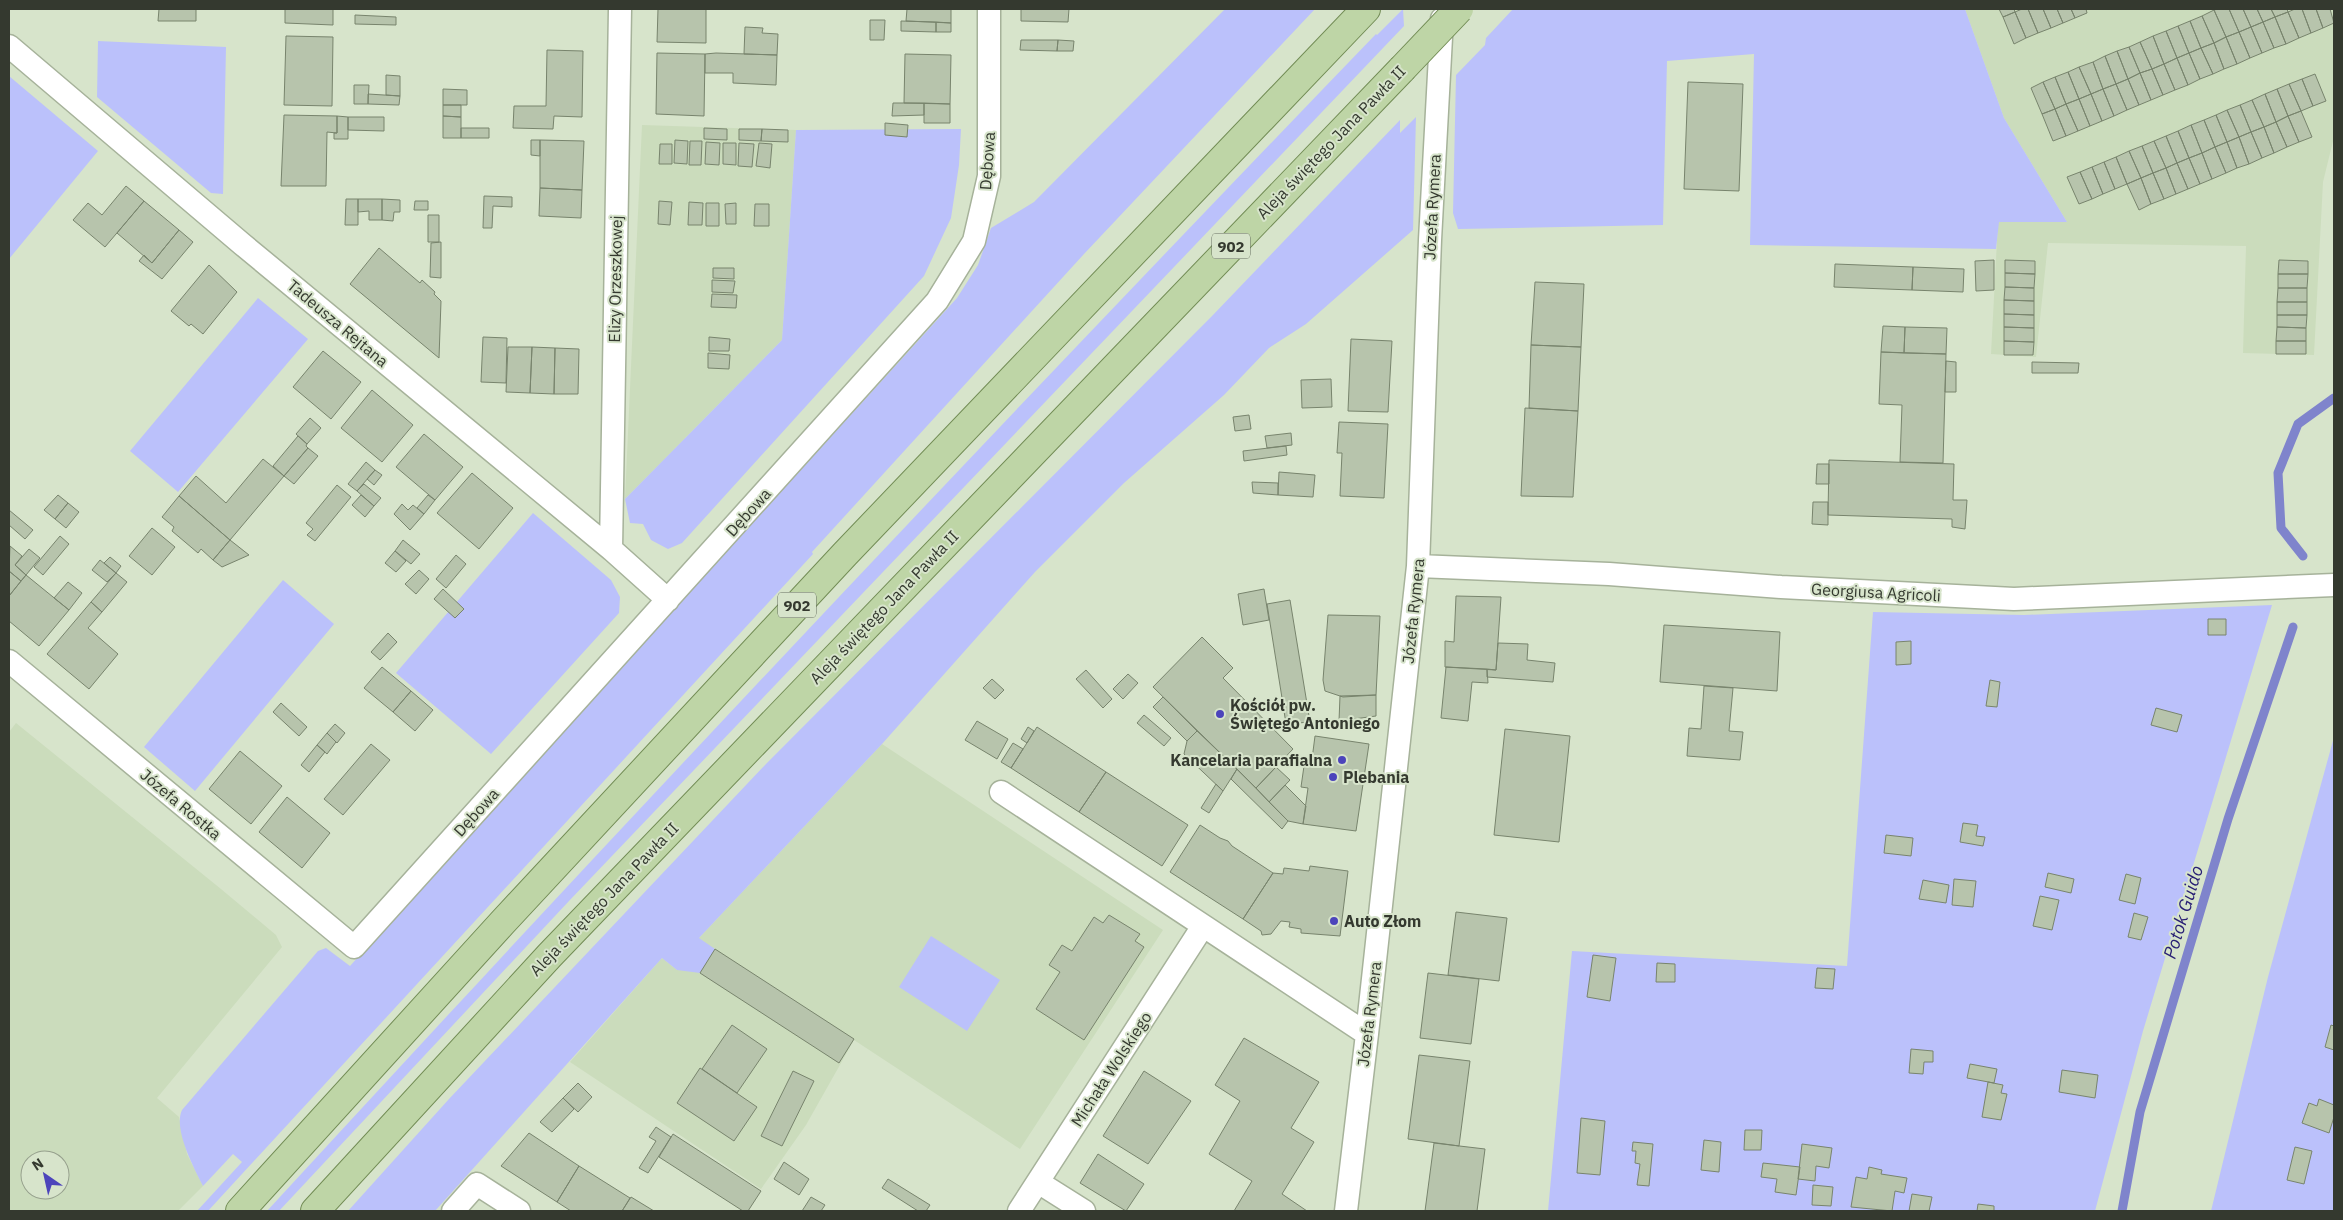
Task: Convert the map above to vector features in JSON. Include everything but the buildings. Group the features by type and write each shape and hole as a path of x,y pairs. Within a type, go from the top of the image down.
{"main road":[{"name":"902","path":"240,1211 502,923 845,554 1366,9"},
{"name":"Aleja świętego Jana Pawła II","path":"315,1211 550,955 1459,9"}],"street":[{"name":"Elizy Orzeszkowej","path":"611,549 620,9"},
{"name":"Dębowa","path":"354,947 937,301 974,241 989,176 990,9"},
{"name":"Józefa Rymera","path":"1346,1211 1418,566 1430,240 1442,9"},
{"name":"Tadeusza Rejtana","path":"9,46 611,549 668,600"},
{"name":"Georgiusa Agricoli","path":"1418,566 1610,574 1781,587 2014,599 2334,585"},
{"name":"Józefa Rostka","path":"9,661 354,947"},
{"path":"1000,792 1367,1034"},
{"name":"Michała Wolskiego","path":"1019,1211 1203,926"},
{"path":"1038,1182 1084,1211"},
{"path":"453,1211 477,1184 519,1211"}],"shaded area":[{"path":"1225,9 1315,9 1084,254 812,552 813,554 208,1211 197,1211 242,1162 233,1154 203,1186 182,1138 180,1118 182,1110 318,951 326,948 350,966 957,298 978,265 991,228 1034,202"},
{"path":"1403,9 1404,26 569,901 279,1211 267,1211 818,619 1376,34"},
{"path":"1513,9 1965,9 2004,118 2067,222 1999,222 1996,249 1750,245 1754,54 1667,61 1663,225 1458,229 1453,213 1456,75 1485,45 1486,38"},
{"path":"1965,9 2334,9 2334,137 2323,182 2314,355 2243,353 2246,246 2048,243 2036,357 1991,354 1998,222 2067,222 2004,118"},
{"path":"98,41 226,47 223,194 211,193 97,97"},
{"path":"9,76 98,151 9,259"},
{"path":"1416,117 1413,230 1306,324 1269,348 1224,395 1124,483 1035,572 882,744 699,938 715,949 700,973 677,970 662,958 435,1211 348,1211 449,1099 766,764 1213,315 1400,120 1400,133"},
{"path":"642,125 796,130 782,340 625,499"},
{"path":"961,129 959,165 951,218 924,276 682,543 668,549 651,540 643,524 630,523 625,499 782,340 796,130"},
{"path":"258,298 308,339 178,492 130,451"},
{"path":"533,513 611,580 620,597 619,613 491,754 396,673"},
{"path":"283,580 334,624 195,791 144,747"},
{"path":"2272,605 2143,1031 2095,1211 1548,1211 1572,951 1847,966 1873,612 2024,615"},
{"path":"16,723 276,935 282,947 157,1098 179,1117 187,1154 203,1186 178,1211 9,1211 9,732"},
{"path":"2334,737 2334,1211 2211,1211 2268,977"},
{"path":"882,744 1163,930 1020,1149 854,1040 806,1125 761,1189 570,1062 662,958 677,970 699,938"},
{"path":"931,936 1000,980 967,1031 899,987"}],"waterway":[{"name":"Potok Guido","path":"2303,556 2281,528 2278,473 2298,424 2334,398"},
{"name":"Potok Guido","path":"2122,1211 2140,1112 2228,819 2293,627"}],"place":[{"name":"Kościół pw. Świętego Antoniego","path":"1220,714"},
{"name":"Kancelaria parafialna","path":"1342,760"},
{"name":"Plebania","path":"1333,777"},
{"name":"Auto Złom","path":"1334,921"}]}
